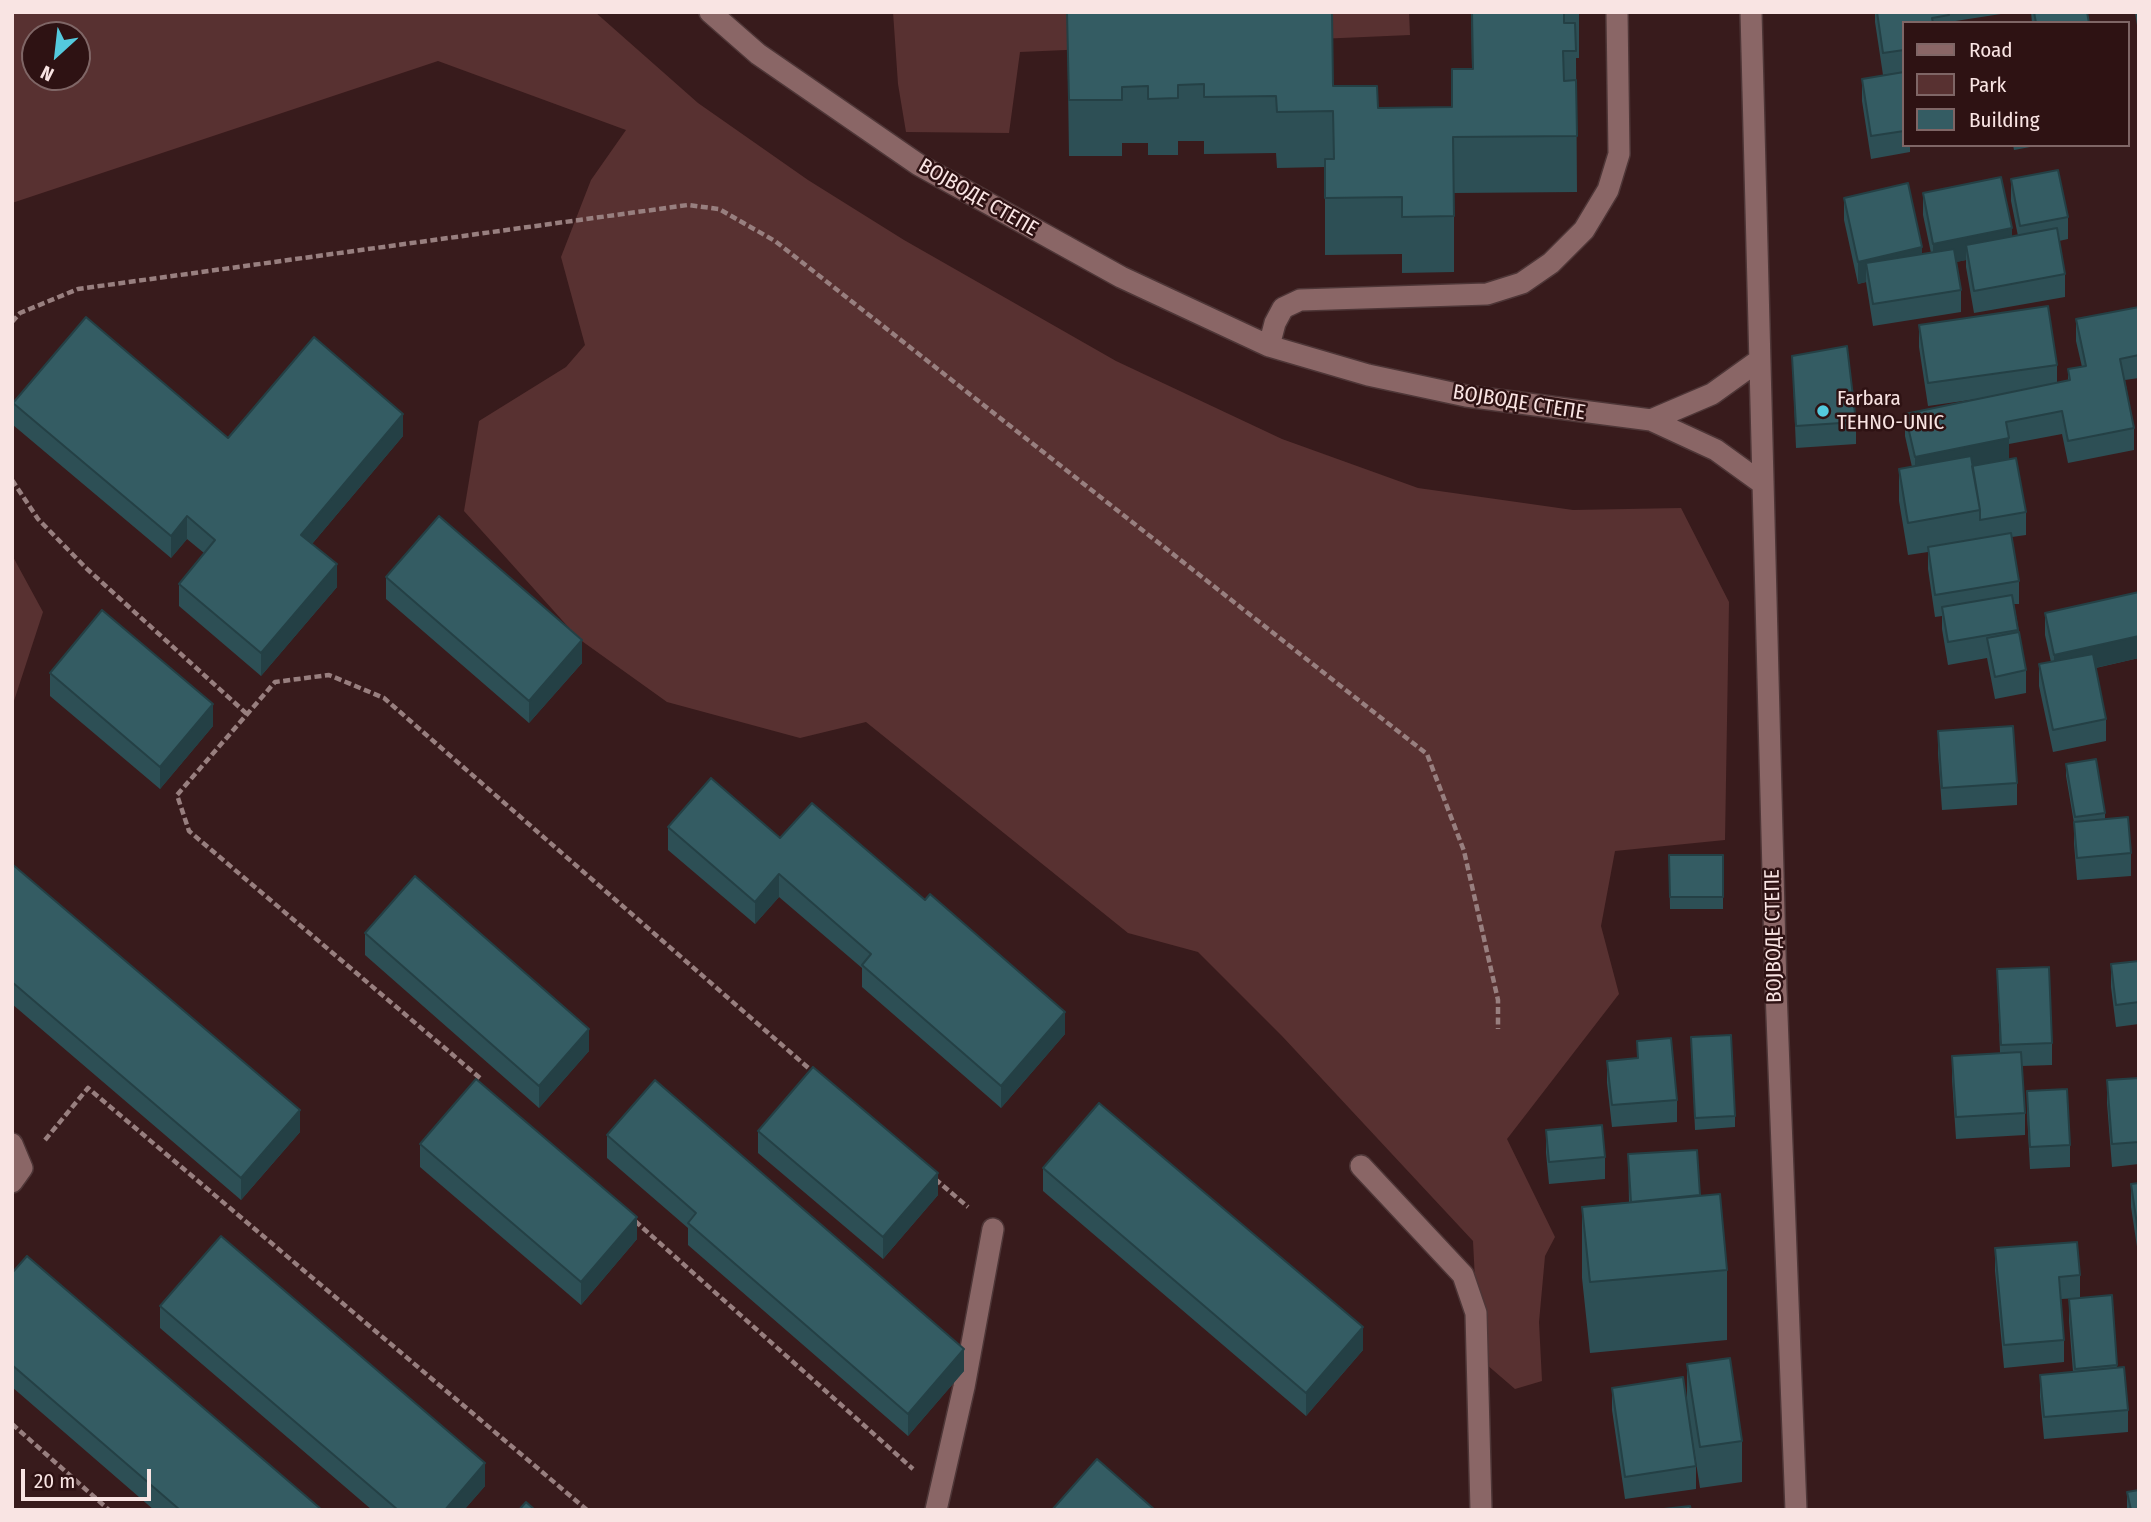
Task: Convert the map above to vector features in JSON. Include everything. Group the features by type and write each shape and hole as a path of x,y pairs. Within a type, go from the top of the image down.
{"street":[{"name":"ВОЈВОДЕ СТЕПЕ","path":"710,12 758,54 919,165 1121,277 1269,346 1368,375 1466,396 1651,420"},
{"path":"1269,346 1275,323 1283,308 1300,300 1320,297 1487,294 1522,283 1551,263 1584,230 1608,191 1619,154 1617,12"},
{"name":"ВОЈВОДЕ СТЕПЕ","path":"1751,12 1776,990 1796,1510"},
{"path":"1651,420 1712,394 1758,361"},
{"path":"1651,420 1716,450 1763,484"},
{"path":"12,1144 17,1175"},
{"path":"1361,1166 1463,1275 1476,1313 1481,1510"},
{"path":"938,1501 964,1387 993,1229"}],"path":[{"path":"12,321 20,313 78,289 688,205 719,209 775,241 1427,754 1464,851 1498,1000 1498,1030"},
{"path":"12,480 38,519 86,568 247,714"},
{"path":"480,1077 189,831 177,794 275,682 329,675 384,698 814,1073"},
{"path":"17,1175 88,1088 587,1510"},
{"path":"930,1174 993,1229"},
{"path":"635,1220 938,1501"},
{"path":"12,1424 109,1510"}],"green space":[{"path":"12,12 595,12 698,103 808,180 904,240 1116,361 1282,439 1418,488 1573,510 1681,508 1729,602 1725,840 1615,851 1601,926 1619,994 1507,1139 1555,1237 1545,1256 1539,1322 1542,1381 1515,1389 1479,1358 1473,1241 1282,1036 1198,952 1128,933 866,722 800,738 667,702 579,639 464,511 479,421 566,367 585,345 561,257 591,180 626,130 438,61 12,203"},
{"path":"893,12 1409,12 1410,35 1020,52 1009,133 906,132 898,84"},
{"path":"12,555 43,612 12,707"}],"building":[{"path":"1067,12 1332,12 1333,86 1377,86 1378,108 1452,107 1452,69 1473,69 1472,12 1564,12 1564,23 1575,23 1576,51 1563,51 1564,81 1576,80 1577,136 1453,137 1454,216 1402,217 1402,197 1325,198 1325,159 1334,159 1333,111 1277,112 1276,96 1204,97 1204,84 1178,85 1178,98 1148,99 1148,86 1122,87 1122,100 1069,100"},
{"path":"1877,12 1948,12 1949,15 1932,18 1933,21 1902,21 1902,50 1883,53"},
{"path":"2034,12 2087,12 2089,21 2036,21"},
{"path":"1902,72 1902,131 1871,136 1862,79"},
{"path":"2058,170 2068,217 2020,226 2011,179"},
{"path":"2001,177 2012,228 1933,244 1923,193"},
{"path":"1908,183 1922,247 1858,262 1844,198"},
{"path":"2057,228 2065,274 1974,291 1966,245"},
{"path":"1954,249 1961,290 1873,304 1866,263"},
{"path":"2048,306 2057,365 1928,383 1919,325"},
{"path":"2139,307 2139,355 2120,359 2134,428 2068,441 2062,411 2006,422 2009,438 1915,457 1905,414 2070,380 2068,369 2086,366 2076,319"},
{"path":"86,317 228,438 314,337 403,414 301,535 337,564 261,653 179,584 215,540 187,516 171,536 13,403"},
{"name":"Farbara TEHNO-UNIC","path":"1847,346 1856,422 1796,426 1792,356"},
{"path":"1971,456 1980,510 1908,523 1899,469"},
{"path":"2016,458 2026,512 1980,520 1972,466"},
{"path":"439,516 582,640 529,701 386,577"},
{"path":"2011,533 2019,581 1935,595 1928,547"},
{"path":"2139,592 2139,636 2054,655 2045,613"},
{"path":"2012,595 2018,630 1948,642 1942,607"},
{"path":"102,610 213,704 160,767 50,673"},
{"path":"2019,632 2026,670 1995,677 1987,638"},
{"path":"2093,654 2106,719 2053,730 2039,664"},
{"path":"2013,726 2017,783 1942,788 1938,731"},
{"path":"2096,759 2105,813 2075,817 2066,764"},
{"path":"711,778 780,838 812,803 925,900 930,894 1065,1012 1001,1086 862,965 871,954 779,874 755,902 668,827"},
{"path":"2128,817 2131,853 2077,858 2074,822"},
{"path":"1669,855 1723,855 1723,897 1670,897"},
{"path":"12,864 300,1110 241,1178 12,982"},
{"path":"415,876 589,1029 539,1086 365,933"},
{"path":"2139,961 2139,1002 2116,1005 2111,964"},
{"path":"2049,967 2052,1043 2001,1045 1997,969"},
{"path":"1731,1035 1735,1116 1695,1118 1691,1037"},
{"path":"1671,1038 1677,1100 1612,1105 1607,1061 1638,1058 1637,1041"},
{"path":"2021,1052 2025,1113 1956,1117 1952,1056"},
{"path":"813,1067 938,1173 883,1237 758,1131"},
{"path":"2139,1078 2139,1142 2112,1144 2107,1080"},
{"path":"476,1079 637,1217 581,1282 420,1144"},
{"path":"655,1080 964,1349 908,1414 688,1223 696,1213 607,1135"},
{"path":"2067,1089 2070,1145 2030,1147 2027,1091"},
{"path":"1099,1103 1363,1327 1306,1393 1043,1168"},
{"path":"1602,1125 1605,1157 1549,1162 1546,1130"},
{"path":"1697,1150 1700,1195 1631,1202 1628,1154"},
{"path":"2139,1183 2139,1238 2131,1184"},
{"path":"1720,1194 1727,1270 1590,1282 1582,1207"},
{"path":"221,1236 485,1463 445,1510 398,1510 160,1306"},
{"path":"2077,1242 2080,1275 2059,1277 2064,1340 2004,1345 1995,1248"},
{"path":"27,1256 322,1510 180,1510 12,1365 12,1273"},
{"path":"2112,1295 2117,1365 2075,1369 2069,1299"},
{"path":"1730,1358 1742,1441 1700,1447 1687,1364"},
{"path":"2124,1367 2128,1410 2044,1417 2040,1375"},
{"path":"1683,1377 1696,1466 1625,1477 1612,1388"},
{"path":"1097,1459 1155,1510 1052,1510"},
{"path":"2139,1490 2139,1510 2131,1510 2127,1492"},
{"path":"526,1502 535,1510 519,1510"},
{"path":"1690,1506 1691,1510 1655,1510"}],"place":[{"name":"Farbara TEHNO-UNIC","path":"1823,411"}]}
